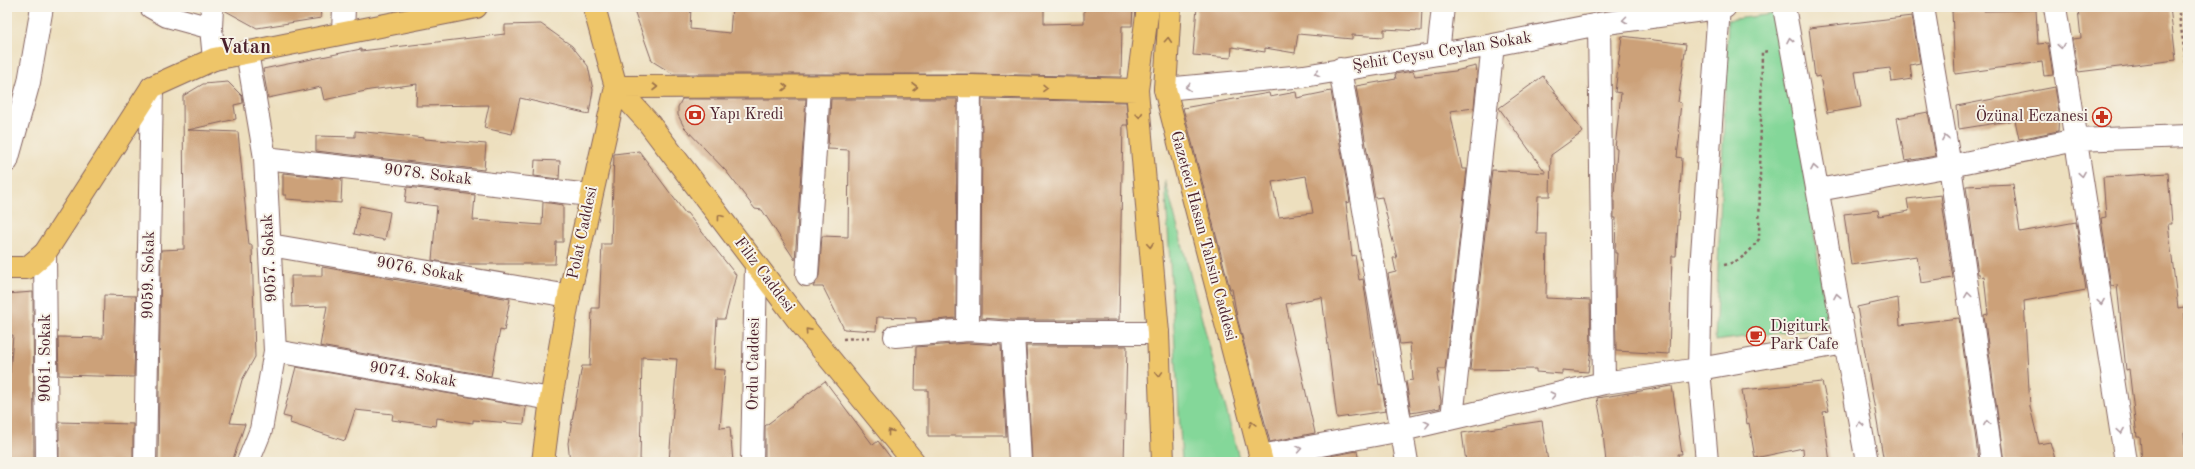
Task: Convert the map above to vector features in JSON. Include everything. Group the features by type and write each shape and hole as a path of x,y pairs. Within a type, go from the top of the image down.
{"main road":[{"path":"7,268 27,268 45,253 152,87 214,59 469,7"},
{"name":"Polat Caddesi","path":"543,462 551,399 569,296 590,195 616,87 594,7"},
{"path":"1148,7 1137,90 1158,333 1163,462"},
{"name":"Gazeteci Hasan Tahsin Caddesi","path":"1170,7 1165,89 1261,459"},
{"path":"616,87 970,86 1137,90"},
{"name":"Filiz Caddesi","path":"616,87 648,122 798,320 816,340 914,462"},
{"path":"603,146 615,126 627,115 638,116 648,122"}],"street":[{"path":"7,161 29,82 42,7"},
{"path":"151,7 166,16 211,17 214,59"},
{"path":"343,32 344,7"},
{"path":"1438,53 1443,7"},
{"path":"1707,462 1699,369 1701,269 1721,7"},
{"name":"Şehit Ceysu Ceylan Sokak","path":"1165,89 1304,76 1493,45 1599,24 1721,7"},
{"path":"1784,7 1867,462"},
{"path":"1923,7 1950,166 1992,462"},
{"path":"2055,7 2126,462"},
{"path":"1599,24 1604,383"},
{"path":"1452,418 1493,45"},
{"name":"9057. Sokak","path":"248,52 265,158 274,351 261,430 248,462"},
{"path":"1340,69 1407,462"},
{"path":"968,330 970,86"},
{"name":"9059. Sokak","path":"145,462 152,87"},
{"path":"807,275 819,87"},
{"path":"1818,190 1950,166 2076,140 2188,136"},
{"name":"9078. Sokak","path":"265,158 590,195"},
{"name":"9076. Sokak","path":"270,245 569,296"},
{"name":"9061. Sokak","path":"45,253 47,462"},
{"name":"Ordu Caddesi","path":"752,462 756,266"},
{"path":"895,336 968,330 1013,333 1158,333"},
{"path":"1013,333 1020,462"},
{"path":"1261,459 1402,430 1604,383 1699,369 1845,343"},
{"name":"9074. Sokak","path":"274,351 551,399"}],"path":[{"path":"2178,7 2188,76"},
{"path":"1701,269 1733,263 1747,256 1759,240 1762,52 1791,48"},
{"path":"816,340 895,336"}],"green space":[{"path":"1781,13 1828,326 1715,341 1728,20"},
{"path":"1165,180 1240,462 1182,462"}],"building":[{"path":"224,7 320,7 321,18 257,28 224,10"},
{"path":"633,7 691,7 690,29 730,33 732,7 1044,7 1044,24 1084,23 1084,7 1133,7 1132,26 1122,26 1121,77 970,74 673,74 652,61"},
{"path":"1197,7 1422,7 1421,31 1384,29 1384,37 1352,35 1352,39 1298,34 1295,53 1265,48 1265,52 1232,47 1231,58 1193,55"},
{"path":"2097,7 2170,7 2176,60 2078,72 2073,39 2081,38 2078,9"},
{"path":"1984,9 1984,11 2036,10 2038,44 2048,43 2053,75 2044,76 2042,62 1955,74 1952,11"},
{"path":"1912,16 1920,63 1910,65 1912,79 1892,82 1890,68 1855,72 1861,107 1827,113 1820,76 1815,77 1809,28"},
{"path":"541,24 572,46 588,66 593,90 589,114 520,98 512,134 484,128 489,105 416,106 417,84 370,90 324,100 321,87 268,98 263,69 361,49 361,51 505,34 505,25"},
{"path":"1622,36 1686,44 1678,102 1681,103 1677,157 1682,158 1676,256 1672,256 1669,354 1616,351 1615,283 1617,253 1615,253 1616,218 1614,218 1614,195 1617,149 1615,148 1621,93 1615,92"},
{"path":"1476,66 1477,73 1474,108 1450,111 1462,169 1467,169 1445,369 1438,369 1439,374 1437,374 1441,401 1440,408 1411,413 1406,381 1413,380 1410,343 1400,344 1388,274 1396,272 1393,258 1397,258 1382,197 1375,198 1356,86 1396,79 1395,74 1413,71 1415,76 1455,71"},
{"path":"1543,76 1583,132 1551,155 1550,196 1538,196 1537,234 1547,234 1546,298 1590,300 1591,350 1588,372 1562,370 1562,374 1536,372 1536,369 1470,370 1492,170 1546,173 1499,108"},
{"path":"228,82 242,96 243,103 234,105 236,119 188,130 238,132 249,245 252,245 255,357 242,380 230,423 245,424 232,462 158,462 161,250 184,249 183,96 203,84"},
{"path":"2055,87 2059,112 2058,131 2019,139 2015,120 1959,129 1957,106"},
{"path":"1331,91 1350,202 1346,203 1352,256 1355,255 1359,280 1363,279 1379,385 1381,384 1386,411 1337,418 1322,297 1286,304 1315,433 1270,442 1237,317 1232,289 1230,289 1183,108 1269,93 1270,97 1296,92 1297,98","holes":["1306,176 1313,213 1279,217 1272,182"]},
{"path":"682,99 806,99 795,260 762,210 755,209 726,171 684,127 678,115 678,107"},
{"path":"831,99 957,99 956,318 916,322 916,318 877,317 876,331 844,329 823,287 813,287 819,276 822,236 848,237 849,150 828,149"},
{"path":"982,99 1126,102 1128,125 1123,125 1119,320 1013,320 981,318"},
{"path":"1928,112 1936,156 1905,161 1897,118"},
{"path":"355,131 486,144 484,170 316,151 316,136 355,137"},
{"path":"639,151 685,213 687,213 736,275 725,319 717,319 714,369 725,370 720,428 730,427 733,462 669,462 677,359 642,357 640,462 570,462 568,443 582,366 590,366 592,308 599,308 602,244 611,244 614,154"},
{"path":"535,160 560,161 559,179 534,176"},
{"path":"283,173 342,179 341,203 286,199 286,195 283,195"},
{"path":"2168,173 2172,224 2168,224 2178,308 2184,307 2188,351 2188,432 2184,432 2186,462 2142,462 2140,437 2137,437 2129,369 2126,370 2117,285 2111,286 2101,218 2106,217 2103,177"},
{"path":"2013,184 2020,232 2076,222 2086,290 2024,301 2030,407 2039,444 2050,442 2056,462 2004,462 1984,315 1988,314 1984,276 1980,277 1980,274 1978,274 1966,186"},
{"path":"407,187 475,195 473,220 542,225 543,202 563,205 563,242 556,242 555,264 454,264 432,260 437,206 405,202"},
{"path":"1941,195 1953,278 1921,283 1917,256 1851,265 1844,214 1878,210 1879,216 1909,211 1907,199"},
{"path":"360,206 390,212 385,240 354,234"},
{"path":"322,267 510,299 504,331 500,330 491,376 320,346 327,306 292,307 291,276 322,276"},
{"path":"33,292 34,462 7,462 7,373 10,373 13,335 7,335 7,294"},
{"path":"104,295 136,296 134,377 59,375 58,337 103,338"},
{"path":"1898,298 1900,325 1959,318 1979,462 1884,462 1857,307"},
{"path":"968,343 1001,345 1006,436 928,436 928,390 915,390 916,347"},
{"path":"1026,346 1127,346 1124,462 1032,462"},
{"path":"296,367 526,407 524,424 473,420 473,423 437,418 436,426 392,420 393,414 355,410 345,441 290,423 291,418 283,416"},
{"path":"825,381 873,445 878,441 894,462 765,462 765,426"},
{"path":"1822,382 1829,411 1823,412 1830,462 1804,462 1803,448 1755,458 1749,423 1747,424 1742,390"},
{"path":"1672,386 1682,454 1678,454 1679,462 1606,462 1604,434 1597,398"},
{"path":"1542,421 1548,462 1466,462 1462,433"},
{"path":"59,422 133,424 133,462 59,462"},
{"path":"1357,451 1359,462 1297,462"}],"place":[{"name":"Yapı Kredi","path":"695,115"},
{"name":"Özünal Eczanesi","path":"2102,117"},
{"name":"Digiturk Park Cafe","path":"1756,336"}],"district":[{"name":"Vatan","path":"245,48"}]}
